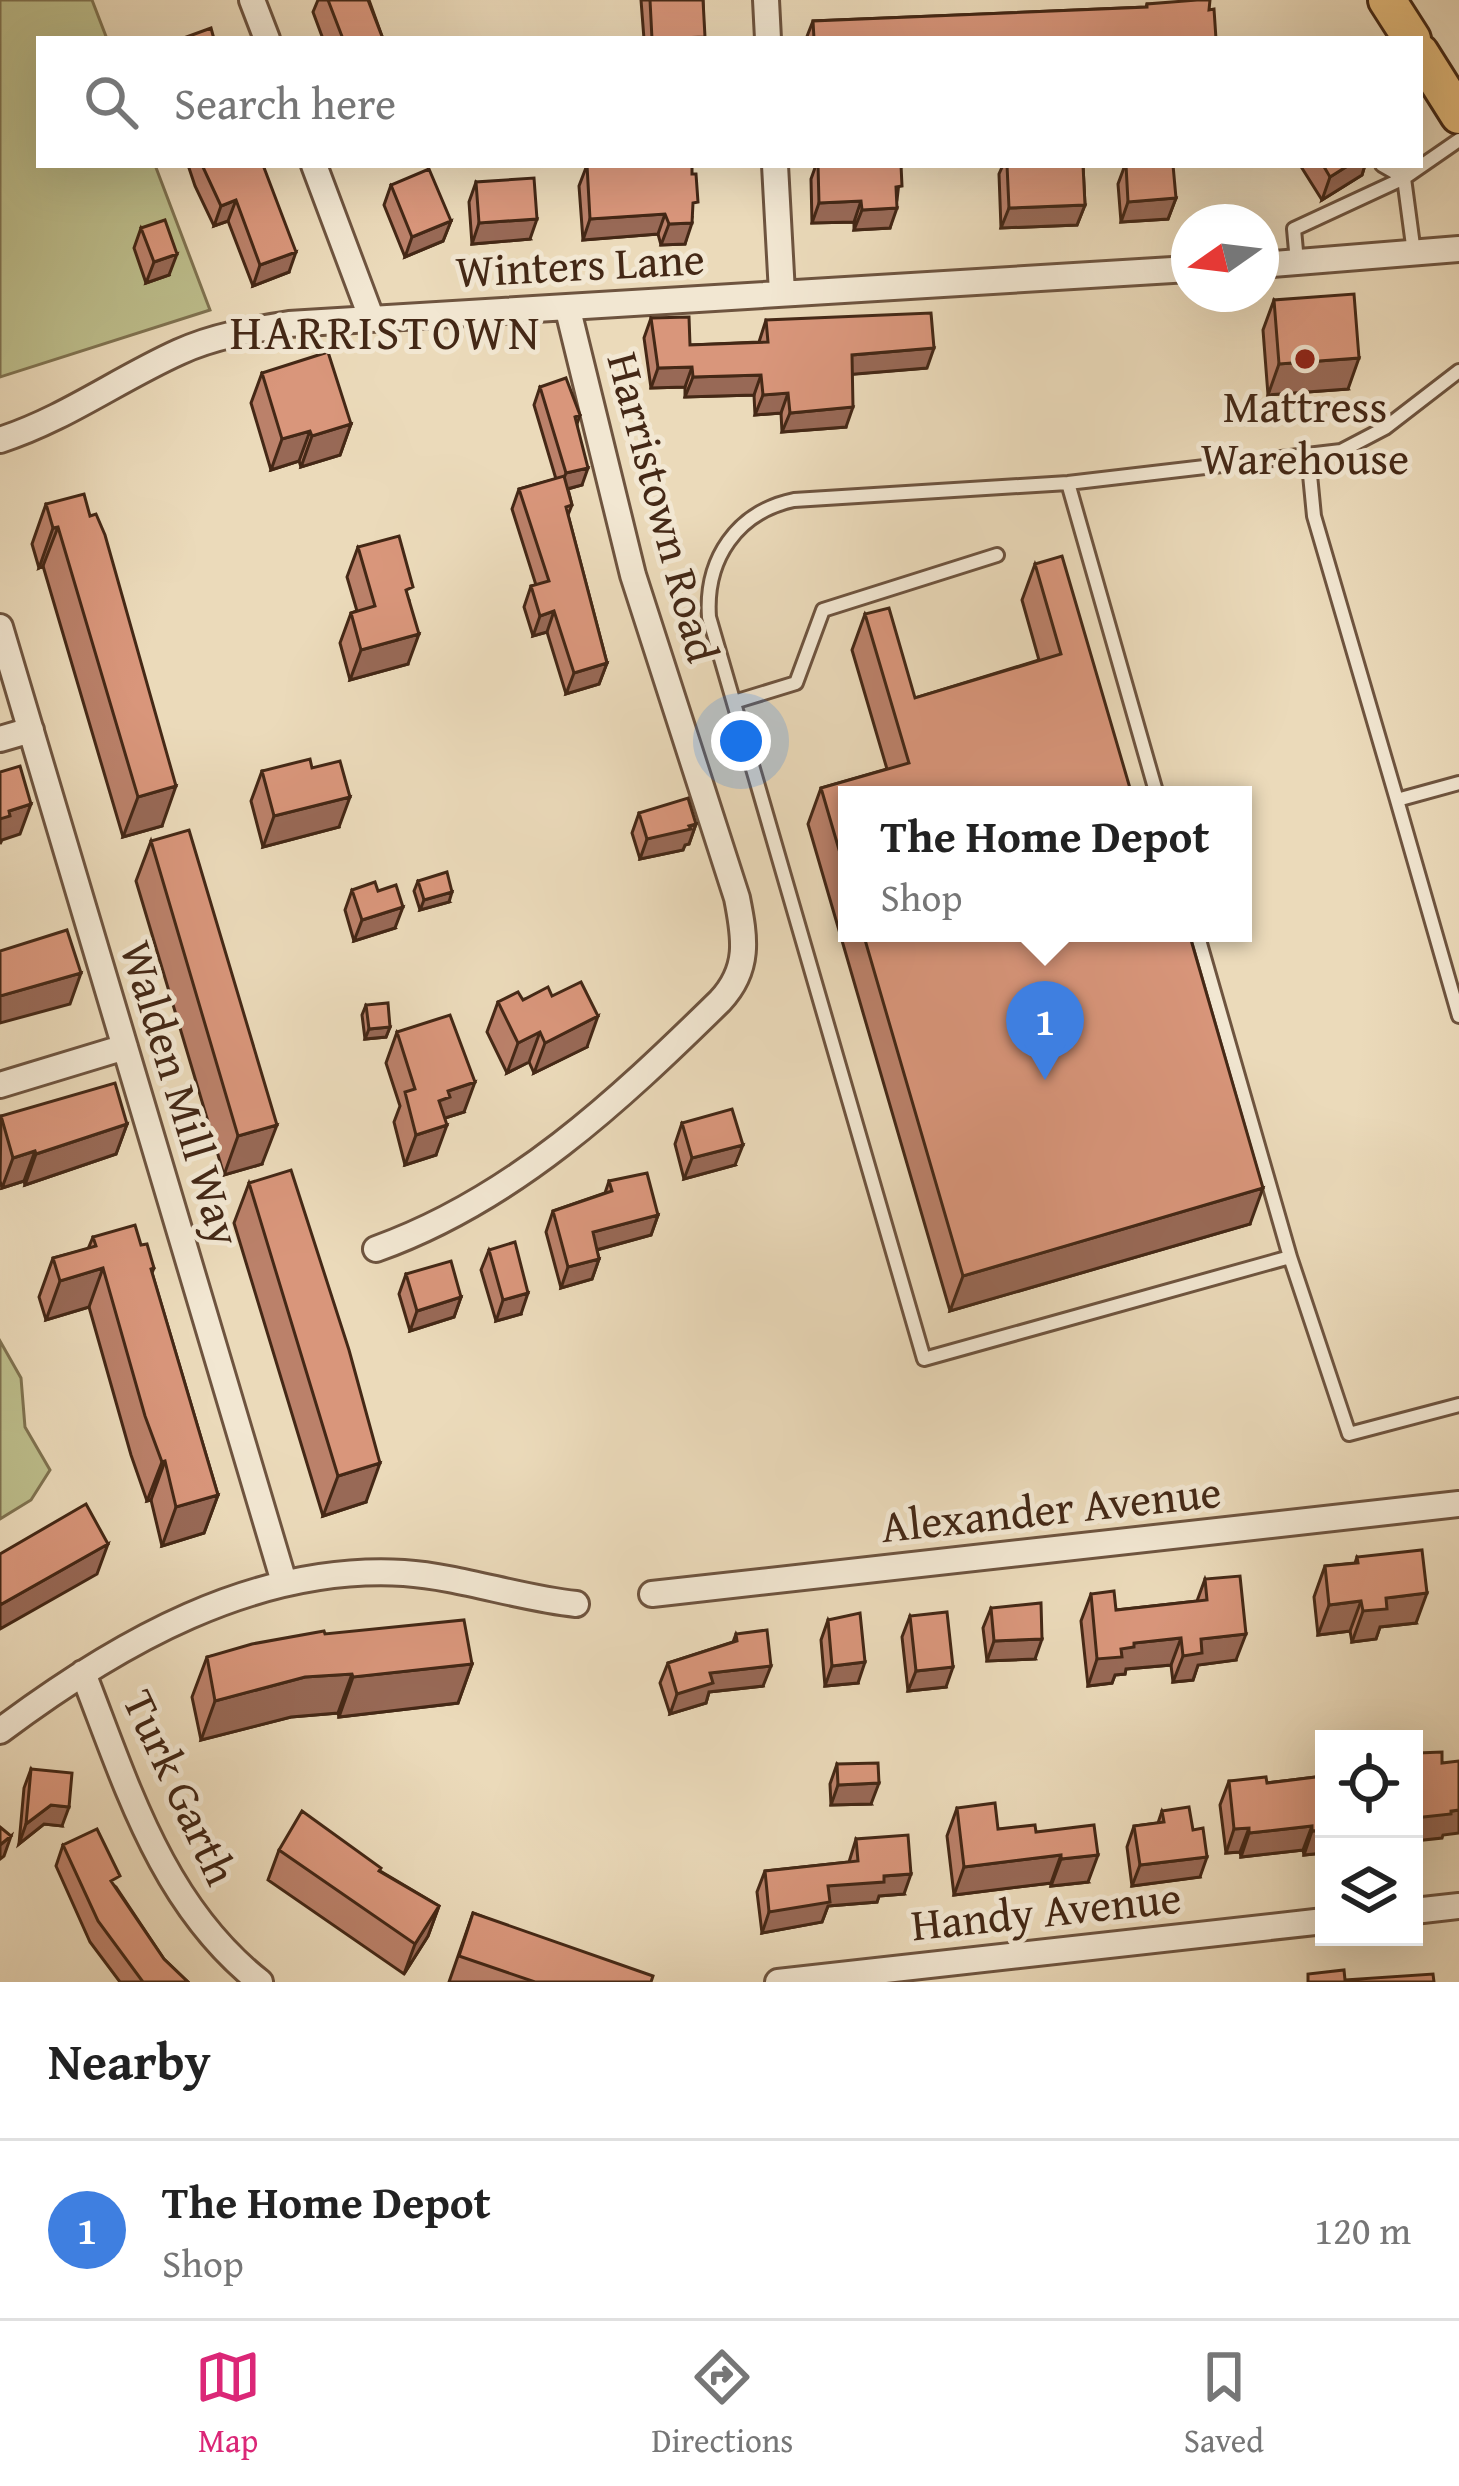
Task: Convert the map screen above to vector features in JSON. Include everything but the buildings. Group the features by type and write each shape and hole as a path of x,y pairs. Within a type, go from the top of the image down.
{"main road":[{"path":"1423,63 1459,116"}],"street":[{"path":"252,0 266,36"},
{"path":"766,0 769,36"},
{"path":"315,168 371,317"},
{"path":"775,168 782,293"},
{"path":"1279,264 1459,249"},
{"name":"Winters Lane","path":"0,440 62,417 152,364 212,339 289,324 1171,270"},
{"name":"Harristown Road","path":"376,1249 500,1187 572,1139 621,1098 734,986 745,953 737,898 633,574 568,310"},
{"name":"Walden Mill Way","path":"0,627 284,1582"},
{"path":"0,739 31,730"},
{"path":"0,1085 125,1047"},
{"name":"Alexander Avenue","path":"652,1594 1459,1504"},
{"path":"0,1731 83,1673 187,1617 284,1582 329,1574 406,1573 576,1604"},
{"name":"Turk Garth","path":"83,1673 139,1815 179,1895 205,1930 260,1982"},
{"path":"1423,1910 1459,1906"},
{"name":"Handy Avenue","path":"778,1982 1315,1922"}],"lane":[{"path":"1423,158 1459,140"},
{"path":"1297,262 1294,230 1402,169 1414,253"},
{"path":"1290,1256 924,1359 734,703 708,598 718,556 751,516 772,505 1068,483 1341,451 1362,442 1459,371"},
{"path":"1308,454 1314,516 1459,1016"},
{"path":"1068,483 1154,786"},
{"path":"734,703 796,683 823,610 997,555"},
{"path":"1397,800 1459,783"},
{"path":"1200,942 1290,1256 1349,1434 1459,1405"}],"green space":[{"path":"0,0 92,0 106,36 36,36 36,168 156,168 210,310 0,377"},
{"path":"0,1341 21,1378 25,1427 50,1470 31,1500 0,1519"}],"place":[{"name":"Mattress Warehouse","path":"1305,359"},
{"name":"The Home Depot","path":"1045,1080"}],"district":[{"name":"HARRISTOWN","path":"386,331"}]}
